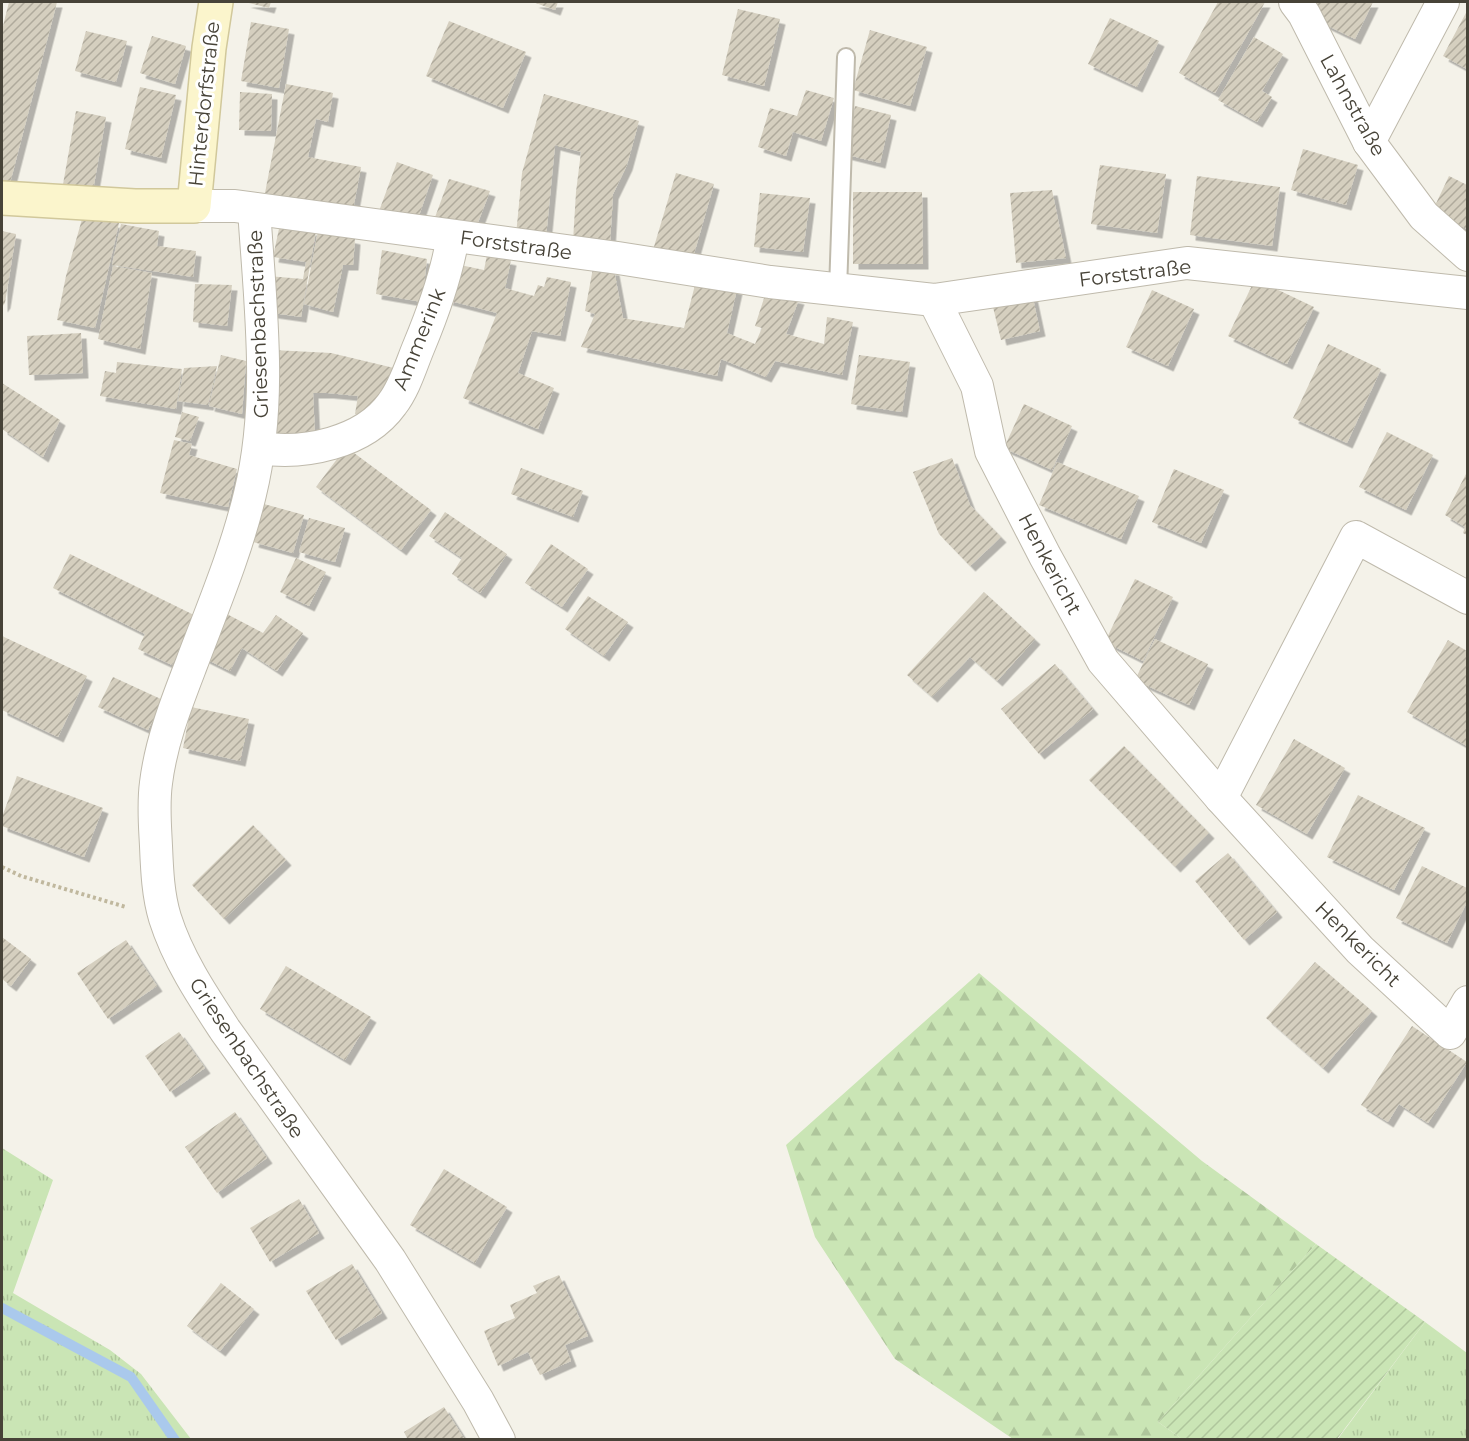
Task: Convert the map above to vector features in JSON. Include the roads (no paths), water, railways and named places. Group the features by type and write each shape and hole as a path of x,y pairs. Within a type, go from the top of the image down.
{"street":[{"name":"Hinterdorfstraße","path":"194,206 209,48 216,2"},
{"name":"Lahnstraße","path":"1295,2 1305,14 1369,142 1424,216 1467,255"},
{"path":"1369,142 1443,2"},
{"path":"2,198 135,206 194,206"},
{"name":"Forststraße","path":"194,206 235,206 618,258 770,282 934,300 1187,263 1467,293"},
{"name":"Griesenbachstraße","path":"254,209 263,338 263,412 259,448 251,493 232,557 180,694 162,752 154,803 158,880 165,916 185,966 204,998 390,1260 478,1401 499,1440"},
{"name":"Ammerink","path":"259,448 294,450 332,443 352,436 380,418 393,404 430,321 444,278 453,236"},
{"name":"Henkericht","path":"934,300 977,386 991,451 1103,661 1221,798 1360,950 1450,1033 1467,1002"},
{"path":"1221,798 1356,537 1467,598"}],"lane":[{"path":"838,290 846,57"}],"waterway":[{"path":"2,1308 131,1377 175,1440"}]}
